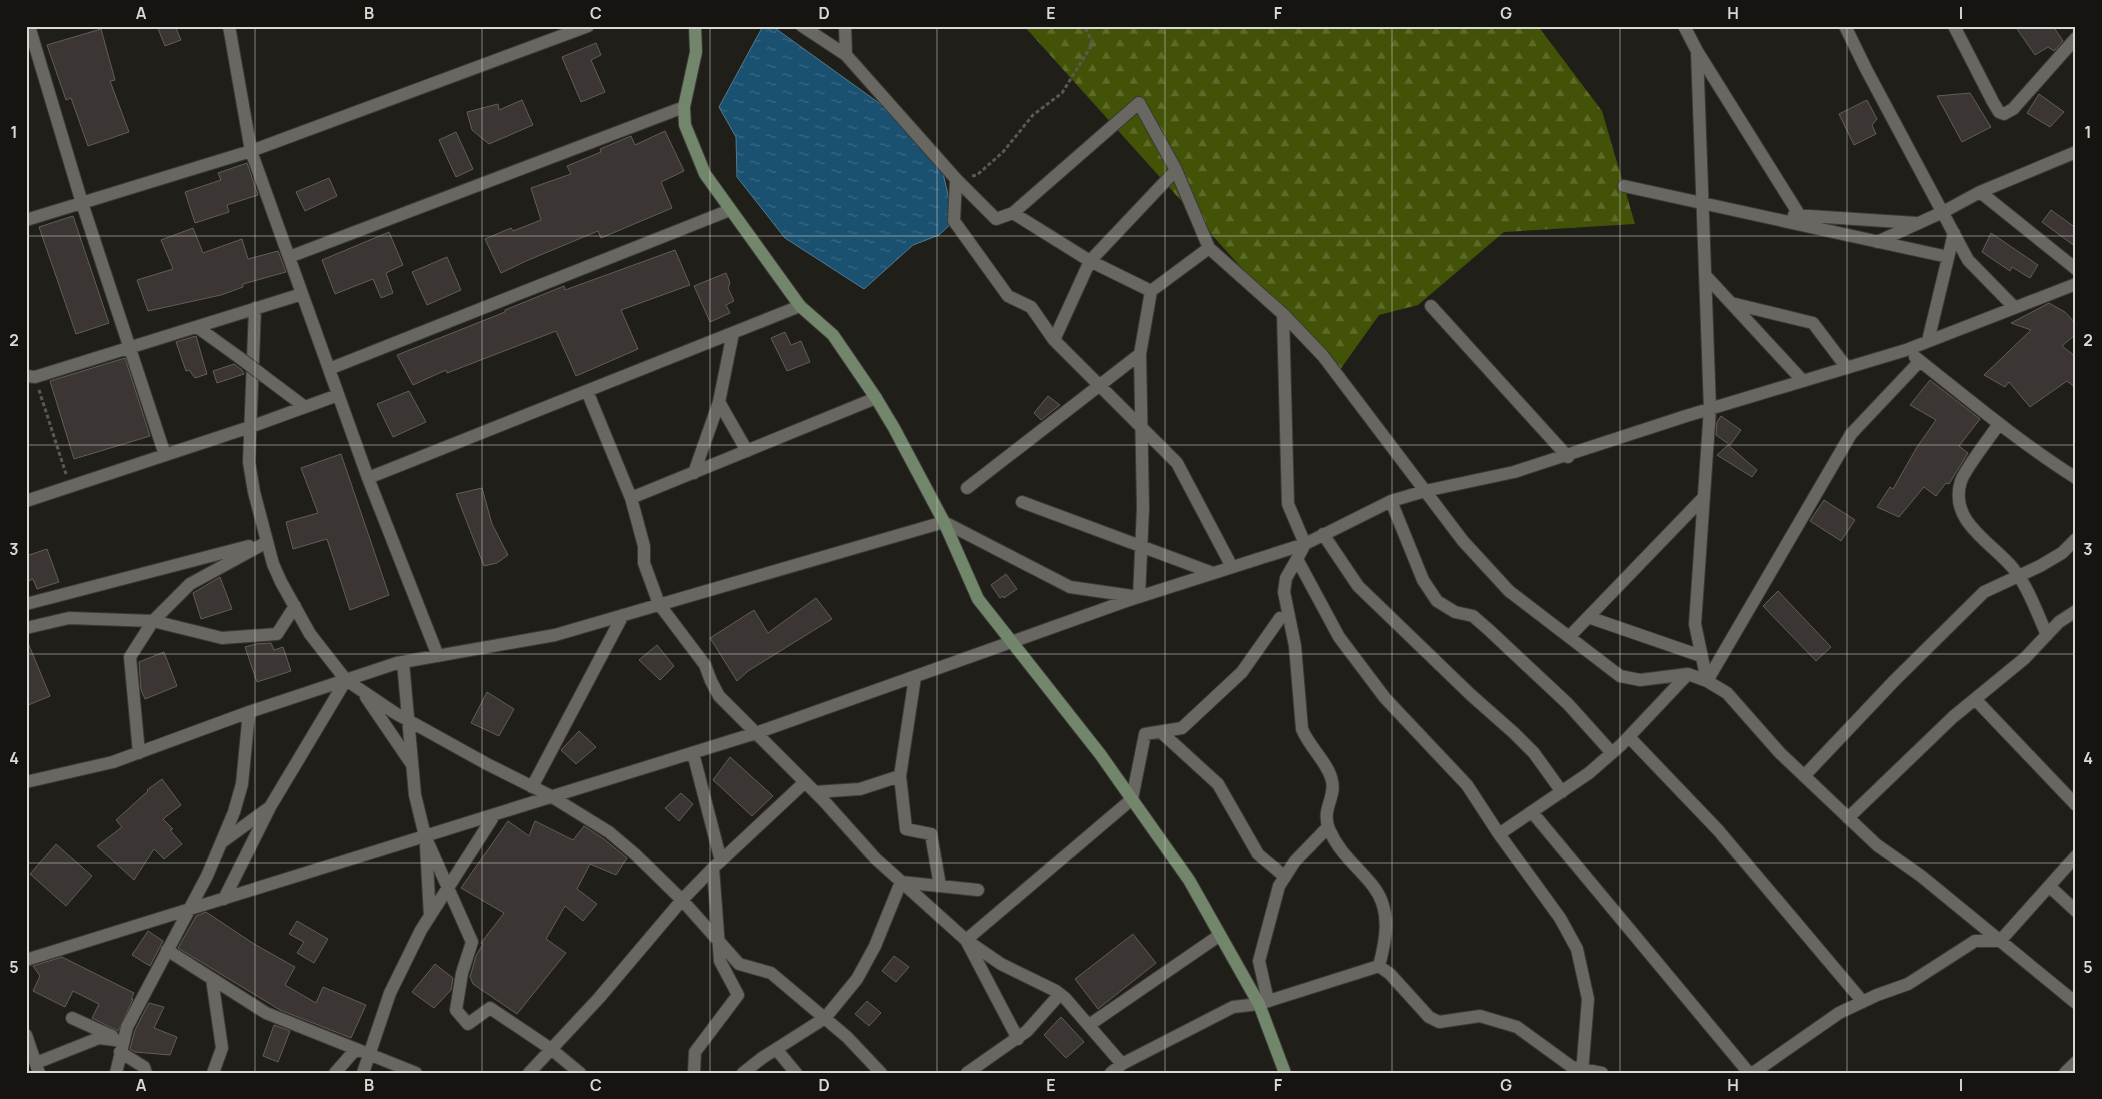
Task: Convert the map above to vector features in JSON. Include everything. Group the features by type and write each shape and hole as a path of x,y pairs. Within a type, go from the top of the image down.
{"street":[{"path":"30,26 82,203 166,455"},
{"path":"229,26 251,151 368,478 438,656"},
{"path":"26,220 251,151 588,26"},
{"path":"695,26 696,52 684,107 685,125 705,174 800,306 833,335 876,398 944,522 978,599 1100,754 1132,799 1189,880 1220,935 1264,1002"},
{"path":"802,26 846,55 956,179 996,219 1013,213 1139,102 1176,170 1210,248 1283,314 1323,356 1463,541 1509,591 1620,676 1640,680 1688,674 1707,680 1727,693 1780,753 1877,845 1921,876 2076,1003"},
{"path":"845,26 846,55"},
{"path":"1684,26 1697,51 1800,216"},
{"path":"1846,26 1871,78 1968,260 2014,307"},
{"path":"1954,26 1993,102 1999,112 2004,114 2013,110 2076,38"},
{"path":"1697,51 1710,409 1695,624 1707,680"},
{"path":"289,257 684,107"},
{"path":"1877,242 1943,212 1980,192 2076,152"},
{"path":"1054,340 1090,261 1176,170"},
{"path":"956,179 954,221 1008,296 1031,307 1054,340 1177,463 1232,567"},
{"path":"1624,186 1948,257"},
{"path":"1980,192 2076,269"},
{"path":"329,368 730,210"},
{"path":"1740,212 1919,223"},
{"path":"1013,213 1090,261 1151,291"},
{"path":"1928,341 1954,233"},
{"path":"1139,597 1141,546 1140,354 1151,291 1210,248"},
{"path":"1705,275 1803,381"},
{"path":"26,960 756,734 1139,597 1305,544 1391,501 1425,491 1514,472 1710,409 1906,350 2076,284"},
{"path":"30,376 129,348 302,294"},
{"path":"1731,304 1813,323 1847,368"},
{"path":"368,478 800,306"},
{"path":"1431,306 1566,456"},
{"path":"255,308 249,462 254,492 272,564 310,634 346,680 408,720 552,797 609,832 635,854 682,900 739,964 771,972 848,1037 881,1073"},
{"path":"1283,314 1288,504 1305,544"},
{"path":"197,327 306,407"},
{"path":"694,473 719,402 733,333"},
{"path":"1906,350 1999,424 2049,461 2076,478"},
{"path":"967,488 1140,354"},
{"path":"1707,680 1851,434 1920,361"},
{"path":"587,391 631,498 644,546 644,563 659,604 705,665 710,681 719,696 815,792 876,859 901,882 966,940 1001,964 1060,994 1122,1064"},
{"path":"26,500 250,427 338,395"},
{"path":"631,498 876,398"},
{"path":"719,402 747,451"},
{"path":"1999,424 1961,480 1958,504 1973,530 2012,567 2047,636"},
{"path":"1569,637 1704,498"},
{"path":"1391,501 1423,580 1437,601 1455,612 1473,616 1490,630 1568,704 1612,753"},
{"path":"1022,502 1213,573"},
{"path":"27,782 113,762 249,712 403,662 555,635 944,522 1070,587 1139,597"},
{"path":"1322,534 1358,586 1534,753 1562,792"},
{"path":"1804,776 1894,681 1984,592 2062,553 2076,539"},
{"path":"26,604 267,542"},
{"path":"139,752 130,657 153,621 190,584 267,542"},
{"path":"1305,544 1286,578 1284,592 1295,646 1302,729 1306,739 1332,780 1333,789 1326,810 1328,827 1344,856 1374,888 1382,902 1387,924 1379,966"},
{"path":"1297,559 1339,636 1385,698 1466,785 1498,834 1560,918 1576,949 1588,999 1582,1071"},
{"path":"26,628 68,618 153,621 222,638 277,634 295,606"},
{"path":"1848,818 1953,717 2025,658 2059,622 2076,611"},
{"path":"532,787 623,614"},
{"path":"1588,617 1701,656"},
{"path":"966,940 1132,799 1145,734 1182,728 1242,672 1280,618"},
{"path":"403,662 415,795 425,836 472,942 462,973 456,1010 468,1024 490,1008 551,1049 580,1073"},
{"path":"1498,834 1589,773 1629,737 1688,674"},
{"path":"915,677 900,776 906,829 930,834 940,886"},
{"path":"224,898 270,807 346,680"},
{"path":"362,691 412,765"},
{"path":"1975,699 2076,804"},
{"path":"116,1073 127,1027 207,876 234,812 242,784 249,712"},
{"path":"1161,732 1218,784 1258,854 1285,878"},
{"path":"1629,737 1718,830 1864,1002"},
{"path":"693,753 717,864 720,961 738,995 695,1052 694,1073"},
{"path":"815,792 860,789 900,776"},
{"path":"529,1073 604,991 682,900 717,864 805,782"},
{"path":"221,843 270,807"},
{"path":"1532,812 1751,1073 1839,1013 1908,984 1975,941 2000,941 2076,856"},
{"path":"365,1071 390,993 430,916 496,814"},
{"path":"1285,1073 1264,1002 1259,961 1279,886 1296,862 1328,827"},
{"path":"425,836 430,916"},
{"path":"901,882 978,890"},
{"path":"749,1071 776,1049 825,1018 858,979 875,946 901,882"},
{"path":"2049,886 2076,911"},
{"path":"1089,1025 1220,935"},
{"path":"966,940 1018,1038"},
{"path":"167,950 266,1013 416,1073"},
{"path":"1111,1073 1122,1064 1233,1007 1264,1002 1379,966"},
{"path":"1379,966 1390,974 1428,1018 1439,1022 1480,1016 1517,1027 1572,1067 1582,1071 1602,1073"},
{"path":"212,979 222,1048 213,1073"},
{"path":"968,1073 1018,1038 1060,994"},
{"path":"72,1018 122,1047 144,1067 146,1073"},
{"path":"26,1037 34,1064 99,1038 122,1047"},
{"path":"335,1073 356,1049"},
{"path":"776,1049 796,1073"},
{"path":"2065,1073 2076,1062"}],"path":[{"path":"956,179 977,175 1002,152 1033,115 1062,93 1093,43 1084,26"},
{"path":"30,376 70,487"}],"green space":[{"path":"1024,26 1538,26 1602,111 1635,224 1504,232 1418,305 1379,315 1337,374"}],"water":[{"path":"763,26 772,26 904,121 940,160 954,221 939,235 913,245 864,289 785,238 737,177 736,137 719,107"}],"building":[{"path":"157,26 175,26 181,40 165,46"},
{"path":"2015,26 2053,26 2063,41 2054,51 2048,47 2035,55"},
{"path":"101,29 115,80 110,81 129,132 88,146 71,98 66,100 47,45"},
{"path":"596,43 601,55 591,60 605,92 581,102 562,57"},
{"path":"1970,93 1991,127 1962,142 1937,96"},
{"path":"2039,94 2064,112 2050,127 2027,113"},
{"path":"522,100 533,125 489,144 472,130 467,112 498,104 499,110"},
{"path":"1867,100 1877,119 1872,125 1876,134 1854,145 1839,114"},
{"path":"665,131 684,171 661,182 672,208 601,238 598,231 501,273 485,239 511,228 513,231 541,220 531,188 571,174 567,166 601,152 600,149 631,136 635,145"},
{"path":"456,132 473,169 456,177 439,140"},
{"path":"247,163 258,195 227,205 229,212 195,223 185,192 221,180 218,173"},
{"path":"329,178 337,196 305,211 296,192"},
{"path":"2051,210 2076,228 2076,247 2042,222"},
{"path":"73,216 109,323 76,334 39,227"},
{"path":"193,228 203,253 242,239 248,259 278,251 286,272 243,284 243,287 221,295 148,311 137,280 173,269 161,240"},
{"path":"389,232 403,265 386,273 393,293 381,298 373,279 335,294 322,260"},
{"path":"1991,233 2038,265 2030,278 2012,267 2010,271 1982,252"},
{"path":"675,250 690,285 621,310 638,349 576,376 556,331 447,373 446,370 413,385 397,355 564,286 565,290"},
{"path":"447,257 461,290 427,305 412,272"},
{"path":"726,273 730,283 728,288 734,301 726,305 730,313 710,322 694,286"},
{"path":"2049,303 2065,312 2076,324 2076,334 2062,346 2076,357 2076,388 2067,381 2030,407 2009,382 2005,387 1984,375 2031,330 2011,323"},
{"path":"785,332 791,345 801,341 810,362 787,371 771,338"},
{"path":"196,336 207,374 195,378 189,370 186,371 176,342"},
{"path":"125,358 150,436 74,459 50,381"},
{"path":"234,364 244,374 217,383 213,371"},
{"path":"1930,380 1980,419 1959,446 1968,453 1949,484 1946,483 1936,496 1924,487 1899,517 1877,507 1890,487 1893,489 1917,447 1936,420 1910,405"},
{"path":"409,391 426,422 393,437 377,404"},
{"path":"1048,396 1060,405 1041,420 1034,413"},
{"path":"1721,416 1741,430 1730,445 1716,435 1717,422"},
{"path":"1728,445 1757,470 1752,477 1717,455"},
{"path":"341,454 389,595 350,610 327,539 293,549 286,522 318,513 301,468"},
{"path":"482,488 492,524 508,555 497,563 484,566 456,494"},
{"path":"1824,500 1855,520 1841,541 1810,521"},
{"path":"47,549 59,582 37,589 33,579 26,582 26,556"},
{"path":"1006,574 1017,589 1004,598 1003,596 1000,598 991,585"},
{"path":"220,577 232,609 201,619 193,593"},
{"path":"1778,591 1831,647 1816,661 1763,606"},
{"path":"816,598 832,619 748,671 737,681 710,638 754,610 768,633"},
{"path":"26,638 50,696 26,706"},
{"path":"271,643 274,650 283,647 291,671 257,682 245,647"},
{"path":"657,645 674,666 660,680 639,660"},
{"path":"164,652 177,686 145,699 141,690 139,662"},
{"path":"487,692 514,709 499,736 471,723"},
{"path":"579,731 596,747 576,764 561,750"},
{"path":"730,757 773,796 752,816 713,780"},
{"path":"162,779 181,805 163,819 173,829 170,830 182,844 164,859 154,849 134,880 97,846 122,827 116,820 147,790"},
{"path":"681,793 693,804 679,821 665,808"},
{"path":"508,821 529,836 535,821 573,840 584,826 604,839 627,858 616,875 590,864 577,889 597,904 583,921 565,906 546,939 566,953 517,1014 473,984 470,977 476,956 483,944 481,943 504,913 461,888"},
{"path":"56,844 92,876 66,906 30,874"},
{"path":"206,912 254,944 295,967 285,985 316,1003 323,987 366,1005 351,1038 280,1010 178,948 196,916"},
{"path":"297,921 328,939 314,963 297,953 304,942 289,934"},
{"path":"148,931 163,941 150,966 132,955"},
{"path":"1133,934 1156,963 1098,1009 1075,979"},
{"path":"894,956 909,967 896,982 882,971"},
{"path":"62,957 134,993 118,1031 92,1018 99,1004 73,991 65,1007 33,991 40,976 33,966"},
{"path":"435,964 453,978 451,990 434,1008 412,992"},
{"path":"867,1001 881,1013 869,1026 855,1014"},
{"path":"149,1003 164,1007 154,1028 177,1037 170,1055 135,1052 130,1049 135,1030"},
{"path":"1061,1017 1084,1042 1066,1058 1044,1035"},
{"path":"274,1025 290,1031 278,1062 263,1056"}]}
